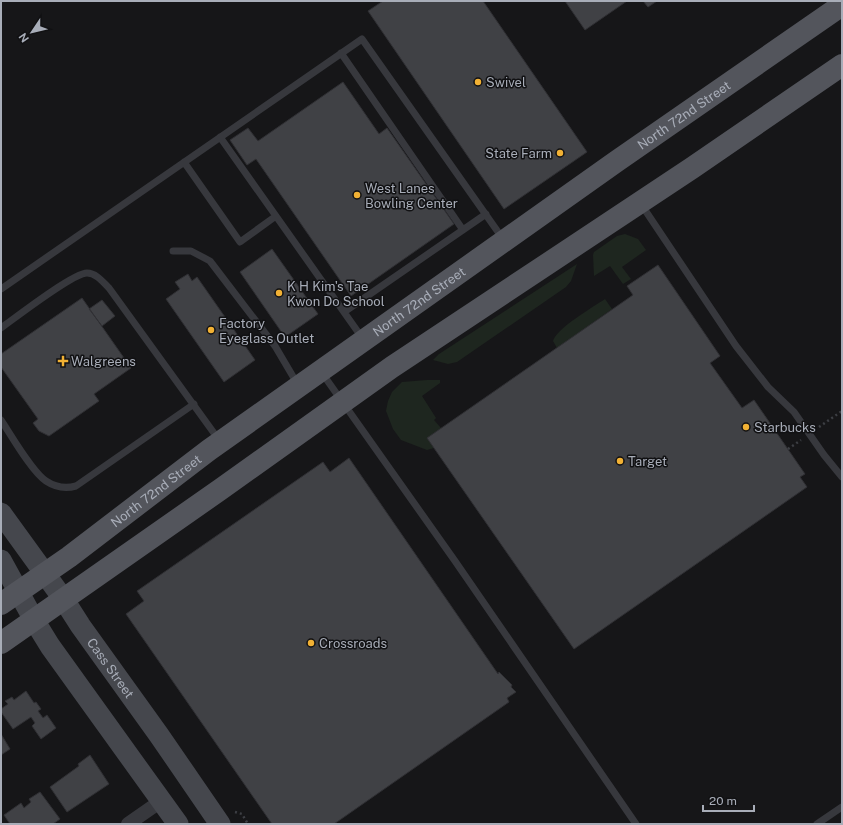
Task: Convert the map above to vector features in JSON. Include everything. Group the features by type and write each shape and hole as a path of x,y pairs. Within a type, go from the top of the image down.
{"main road":[{"name":"North 72nd Street","path":"10,598 46,574 221,442 617,160 842,5"},
{"path":"1,643 64,600 392,367 842,65"},
{"name":"Cass Street","path":"1,513 46,574 220,824"},
{"path":"1,560 10,598 34,620 54,652 178,824"}],"street":[{"path":"128,824 161,800"}],"lane":[{"path":"1,289 362,39 505,240"},
{"path":"341,53 464,230"},
{"path":"220,137 364,341"},
{"path":"184,162 240,242 276,216"},
{"path":"639,202 736,346 768,387 794,412 824,455 842,477"},
{"path":"344,312 486,214"},
{"path":"173,251 191,251 210,261 275,346 300,387"},
{"path":"1,328 71,279 86,273 95,276 109,288 221,442"},
{"path":"321,371 455,561 636,824"},
{"path":"1,420 37,473 45,481 57,486 68,488 76,486 194,404"},
{"path":"818,824 842,807"}],"shaded area":[{"path":"625,234 638,239 646,250 622,267 631,279 623,284 610,266 594,276 594,252 617,236"},
{"path":"577,264 571,281 566,287 457,362 448,364 433,360 439,354"},
{"path":"605,299 612,309 557,348 553,341 561,330"},
{"path":"440,380 440,383 422,396 436,418 434,420 441,428 434,448 427,450 401,440 393,429 386,411 392,392 402,382"}],"building":[{"name":"Swivel","path":"383,1 483,1 587,152 504,209 368,11"},
{"path":"565,1 627,1 585,30"},
{"path":"643,1 657,1 648,7"},
{"name":"West Lanes Bowling Center","path":"343,82 379,134 387,128 454,224 351,296 256,159 247,165 230,140 248,128 258,141"},
{"name":"K H Kim's Tae Kwon Do School","path":"272,249 318,314 285,337 240,272"},
{"name":"Target","path":"658,265 720,356 710,363 742,408 754,400 805,474 800,477 807,487 574,649 427,438 633,295 627,286"},
{"name":"Factory Eyeglass Outlet","path":"188,274 192,281 197,277 255,360 224,382 166,299 180,289 175,282"},
{"name":"Walgreens","path":"82,298 131,368 94,394 99,401 49,436 39,431 33,423 38,419 1,367 1,354"},
{"path":"102,300 115,316 102,326 89,309"},
{"name":"Crossroads","path":"349,458 498,674 499,672 512,685 511,687 516,692 507,698 509,702 334,824 272,824 126,614 144,601 137,591 323,462 330,472"},
{"path":"26,691 34,703 36,702 41,709 38,711 43,718 47,715 56,728 41,739 32,726 35,723 31,717 13,729 1,712 1,709 8,704 5,701 12,697 14,700"},
{"path":"1,734 10,749 1,755"},
{"path":"90,755 109,784 67,812 50,787 79,766 78,764"},
{"path":"40,792 60,819 53,824 10,824 4,815 21,803 24,808 31,802 29,799"}],"place":[{"name":"Swivel","path":"478,82"},
{"name":"State Farm","path":"560,153"},
{"name":"West Lanes Bowling Center","path":"357,195"},
{"name":"K H Kim's Tae Kwon Do School","path":"279,293"},
{"name":"Factory Eyeglass Outlet","path":"211,330"},
{"name":"Walgreens","path":"63,361"},
{"name":"Starbucks","path":"746,427"},
{"name":"Target","path":"620,461"},
{"name":"Crossroads","path":"311,643"}]}
